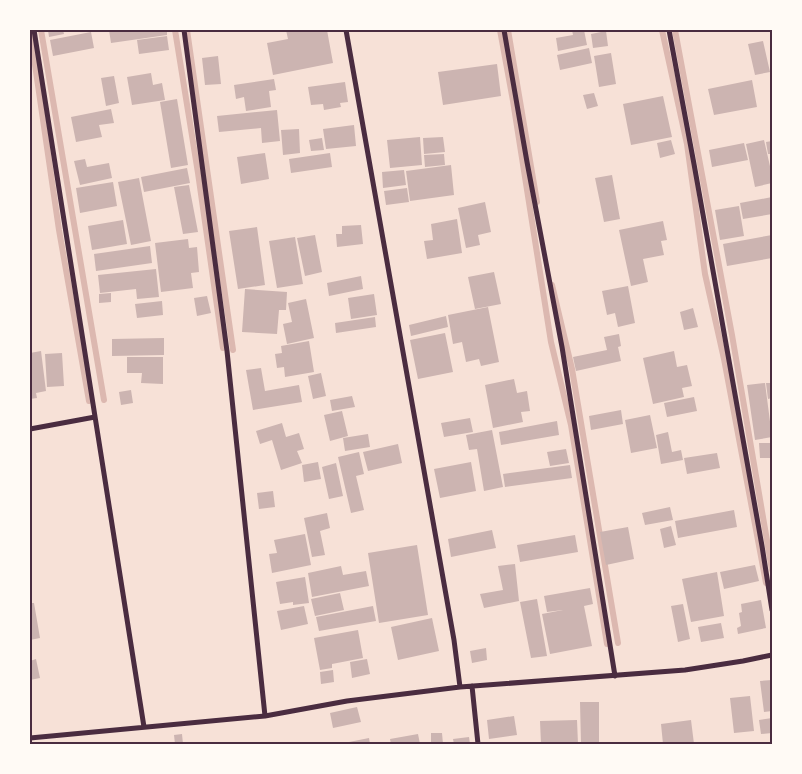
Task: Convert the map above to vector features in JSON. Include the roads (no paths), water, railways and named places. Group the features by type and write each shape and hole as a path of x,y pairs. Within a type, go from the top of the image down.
{"street":[{"path":"34,30 144,727"},
{"path":"184,30 227,351 265,716"},
{"path":"346,30 454,640 460,687"},
{"path":"504,30 562,347 615,676"},
{"path":"668,30 706,232 772,610"},
{"path":"30,429 95,417"},
{"path":"30,738 265,716 347,701 460,687 685,670 772,655"},
{"path":"472,686 478,744"}],"waterway":[{"path":"30,30 59,230 89,401"},
{"path":"41,30 104,400"},
{"path":"175,30 223,348"},
{"path":"187,30 233,350"},
{"path":"500,30 551,342 571,425 607,644"},
{"path":"508,30 537,202"},
{"path":"662,30 687,144 705,274 724,359 766,583"},
{"path":"675,30 732,335 772,570"},
{"path":"552,285 572,369 618,643"}]}
